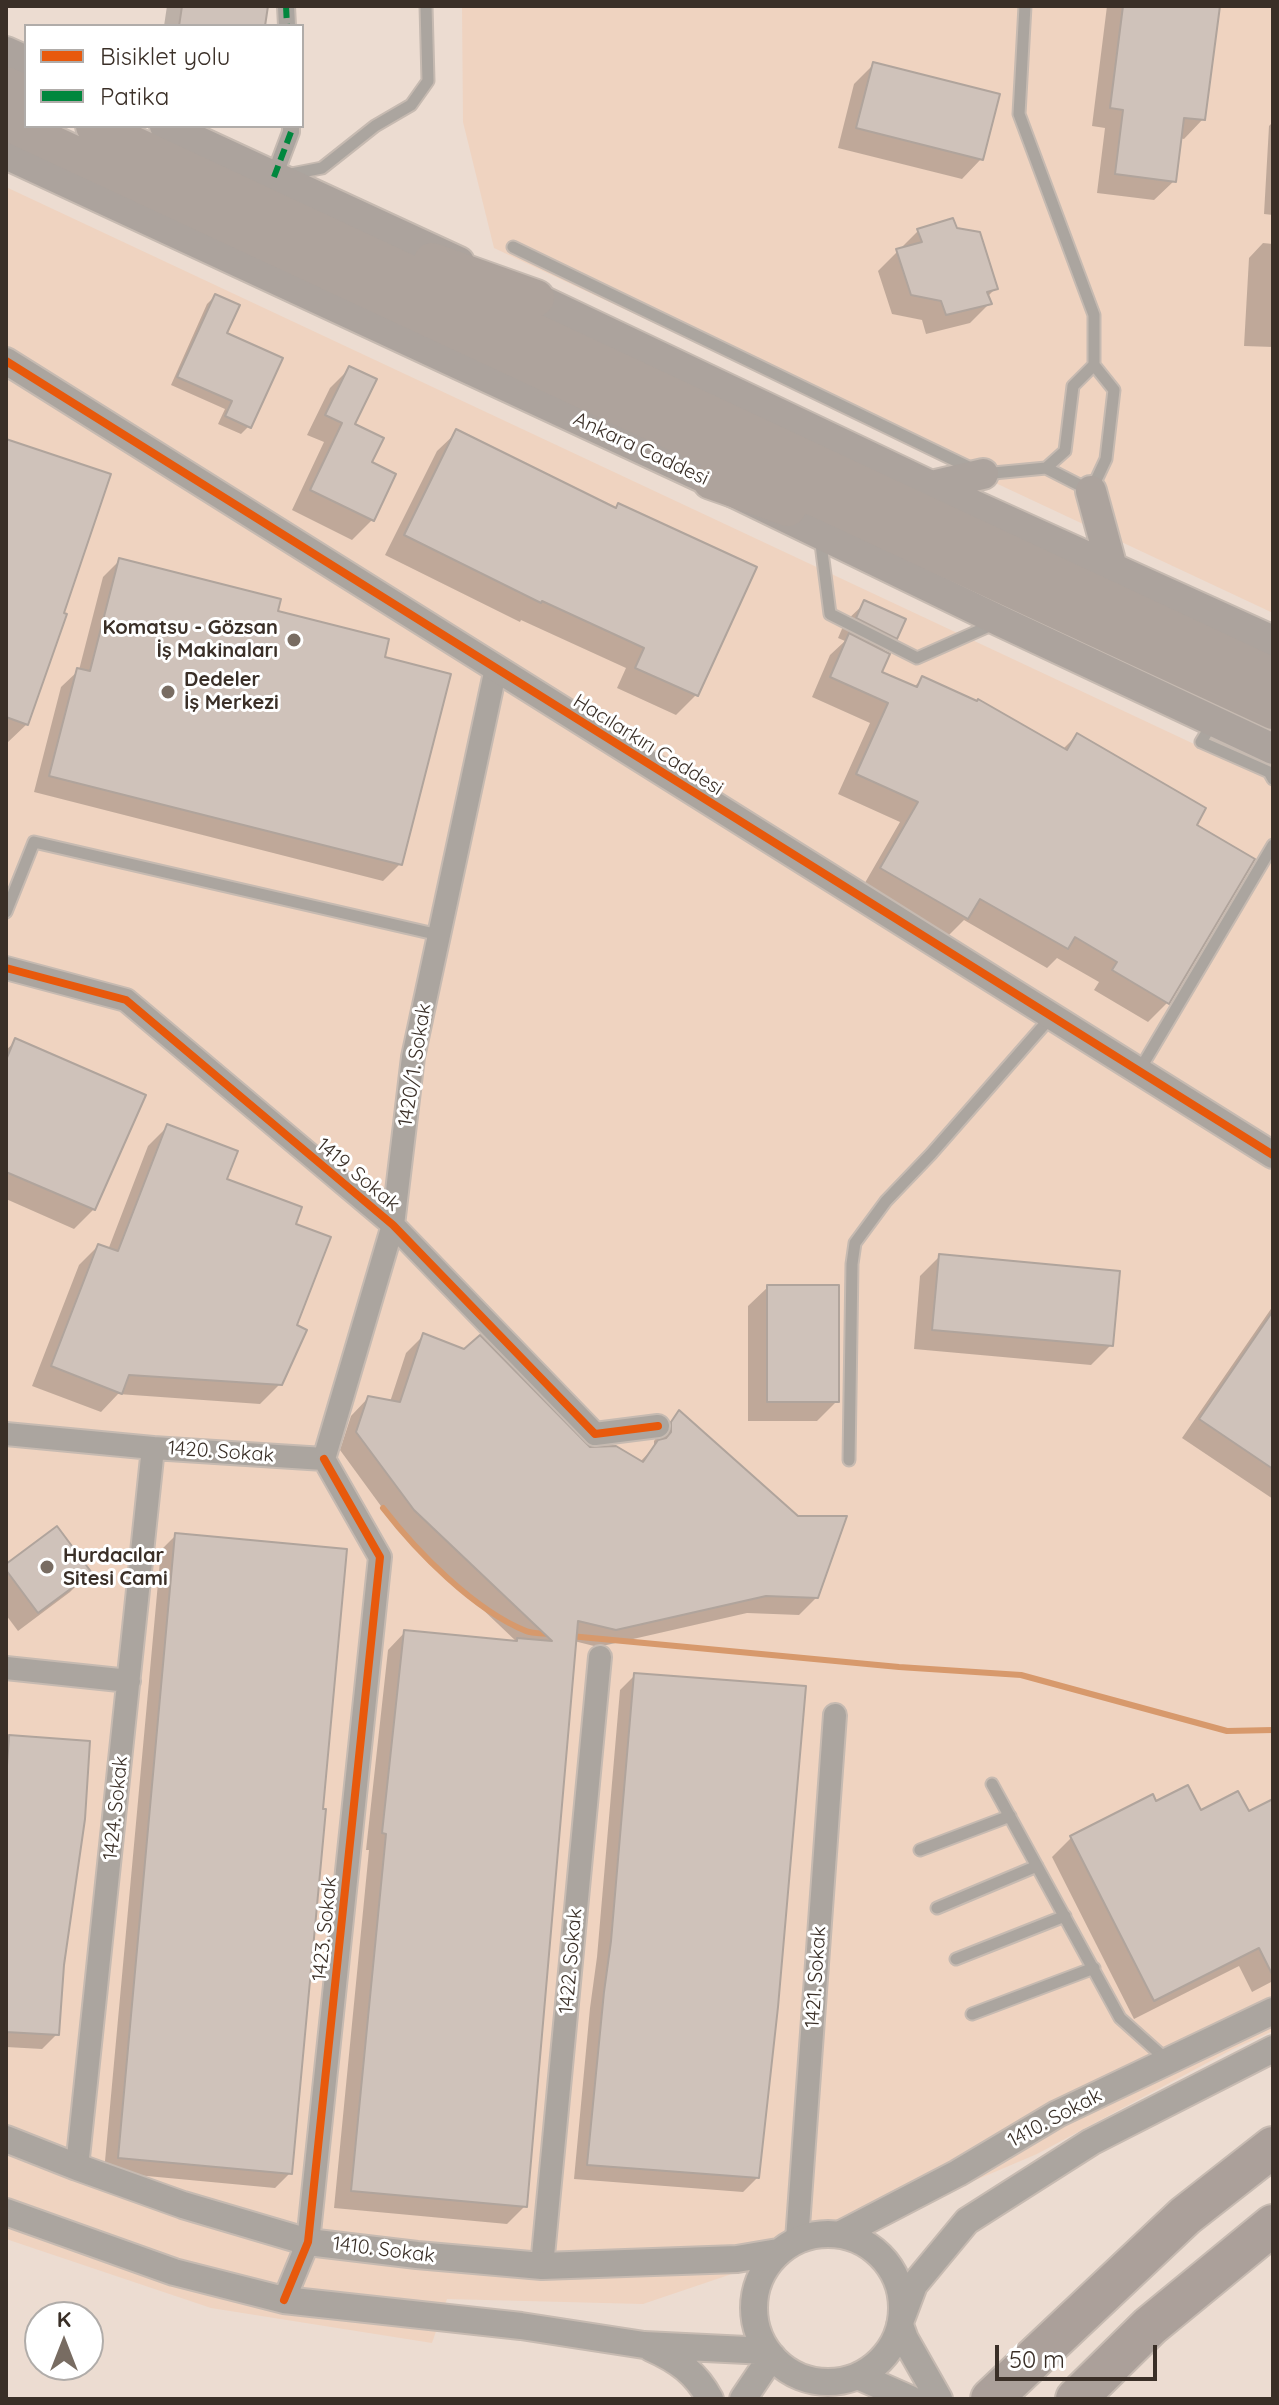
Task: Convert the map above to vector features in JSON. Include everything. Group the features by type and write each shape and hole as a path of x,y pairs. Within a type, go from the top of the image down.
{"highway":[{"name":"Ankara Caddesi","path":"6,122 1273,711"},
{"path":"98,128 1258,669"},
{"path":"213,182 536,298"},
{"path":"711,481 993,581"},
{"path":"991,2399 1185,2216 1273,2147"},
{"path":"1076,2399 1150,2326 1273,2225"}],"main road":[{"path":"169,128 931,486 1273,641"},
{"name":"Ankara Caddesi","path":"6,154 711,481 1273,749"},
{"path":"931,486 983,474"},
{"path":"1091,491 1112,568"}],"street":[{"path":"274,177 291,128"},
{"name":"Hacılarkırı Caddesi","path":"6,361 1273,1155"},
{"name":"1420/1. Sokak","path":"324,1459 393,1225 413,1057 496,668"},
{"name":"1419. Sokak","path":"6,968 126,1000 393,1225 595,1434 658,1426"},
{"name":"1420. Sokak","path":"6,1434 153,1448 324,1459"},
{"name":"1424. Sokak","path":"77,2167 153,1448"},
{"name":"1423. Sokak","path":"284,2300 308,2242 380,1557 324,1459"},
{"name":"1422. Sokak","path":"542,2266 600,1657"},
{"path":"6,1668 129,1681"},
{"name":"1421. Sokak","path":"788,2246 835,1715"},
{"name":"1410. Sokak","path":"841,2234 958,2173 1057,2114 1273,2011"},
{"name":"1410. Sokak","path":"901,2321 914,2285 967,2221 1091,2142 1273,2049"},
{"name":"1410. Sokak","path":"6,2139 183,2205 308,2242 542,2266 737,2259 788,2246"},
{"path":"6,2212 174,2272 284,2300 521,2326 644,2345 769,2353"},
{"path":"910,2399 808,2380 785,2369 769,2353 757,2331 753,2310 755,2288 764,2269 788,2246 819,2234 841,2234 862,2242 881,2255 894,2273 901,2294 905,2339 939,2399"},
{"path":"836,2386 879,2362 895,2342 901,2321"},
{"path":"644,2345 676,2360 689,2370 703,2385 710,2399"},
{"path":"743,2399 769,2353"}],"lane":[{"path":"274,177 322,168 375,126 411,105 428,81 426,6"},
{"path":"513,247 983,474 1046,468 1091,491 1106,459 1114,390 1094,365 1094,315 1019,114 1025,6"},
{"path":"1046,468 1065,451 1073,386 1094,365"},
{"path":"820,533 830,614 917,658 1000,621"},
{"path":"1214,720 1201,742 1269,772 1273,779"},
{"path":"6,911 34,842 439,935"},
{"path":"1139,1072 1273,845"},
{"path":"849,1460 852,1264 855,1243 886,1201 1051,1017"},
{"path":"992,1784 1120,2018 1168,2062"},
{"path":"920,1850 1010,1816"},
{"path":"937,1908 1037,1866"},
{"path":"956,1959 1065,1916"},
{"path":"972,2014 1094,1968"}],"shaded area":[{"path":"462,6 1273,6 1273,613 494,248 463,122"},
{"path":"6,187 1273,781 1273,2031 1233,2049 1037,2154 844,2236 643,2304 447,2299 432,2343 211,2308 6,2239"}],"building":[{"path":"182,6 268,6 265,24 179,24"},
{"path":"1123,6 1220,6 1205,120 1184,118 1176,182 1115,174 1123,110 1110,108"},
{"path":"873,62 1000,94 983,160 856,128"},
{"path":"953,218 957,228 980,232 998,289 987,292 992,304 946,315 941,301 911,295 896,249 922,242 917,229"},
{"path":"215,294 240,305 227,333 283,358 251,428 225,416 232,401 177,377"},
{"path":"349,366 377,379 355,424 384,438 372,462 396,474 374,521 310,490 342,423 325,415"},
{"path":"456,429 616,508 618,503 757,567 698,696 635,668 644,648 541,603 404,535"},
{"path":"6,439 111,474 28,725 6,717"},
{"path":"119,558 281,599 278,611 389,639 385,657 451,674 402,865 49,776 77,668 90,671"},
{"path":"864,600 906,619 897,639 856,618"},
{"path":"849,633 890,654 882,672 917,687 922,676 978,699 1067,750 1077,733 1206,808 1197,825 1255,859 1169,1004 1112,970 1117,962 1075,937 1068,949 980,899 968,919 880,868 918,802 856,774 888,703 830,677"},
{"path":"15,1038 146,1095 95,1210 6,1172 6,1060"},
{"path":"167,1124 238,1151 227,1179 302,1207 296,1224 331,1237 297,1325 307,1330 282,1385 129,1375 122,1394 51,1366 98,1244 118,1251"},
{"path":"939,1254 1120,1271 1113,1346 932,1330"},
{"path":"767,1285 839,1285 839,1402 767,1402"},
{"path":"1273,1311 1273,1469 1199,1419"},
{"path":"423,1333 464,1349 480,1335 590,1447 616,1446 643,1462 658,1440 666,1438 671,1432 671,1422 679,1410 798,1516 847,1516 818,1598 766,1596 616,1630 578,1621 527,2207 351,2191 386,1834 382,1833 404,1630 517,1641 517,1638 552,1641 414,1510 356,1432 368,1396 400,1402"},
{"name":"Hurdacılar Sitesi Cami","path":"57,1526 92,1573 38,1613 6,1570 6,1564"},
{"path":"175,1533 347,1549 292,2174 118,2158"},
{"path":"634,1673 806,1686 778,2007 759,2178 587,2165 611,1941"},
{"path":"9,1735 90,1741 85,1819 64,1965 59,2035 6,2032 6,1781"},
{"path":"1188,1785 1201,1810 1238,1791 1249,1811 1273,1799 1273,1976 1259,1948 1154,2001 1070,1836 1153,1794 1156,1801"}],"waterway":[{"path":"383,1508 429,1561 486,1609 526,1631 551,1634"},
{"path":"570,1636 899,1667 1021,1675 1227,1731 1273,1730"}],"marked path":[{"path":"286,6 287,24"},
{"path":"274,177 291,128"}],"cycle path":[{"path":"6,361 1273,1155"},
{"path":"6,968 126,1000 393,1225 595,1434 658,1426"},
{"path":"284,2300 308,2242 380,1557 324,1459"}],"place":[{"name":"Komatsu - Gözsan İş Makinaları","path":"294,640"},
{"name":"Dedeler İş Merkezi","path":"168,692"},
{"name":"Hurdacılar Sitesi Cami","path":"47,1567"}]}
